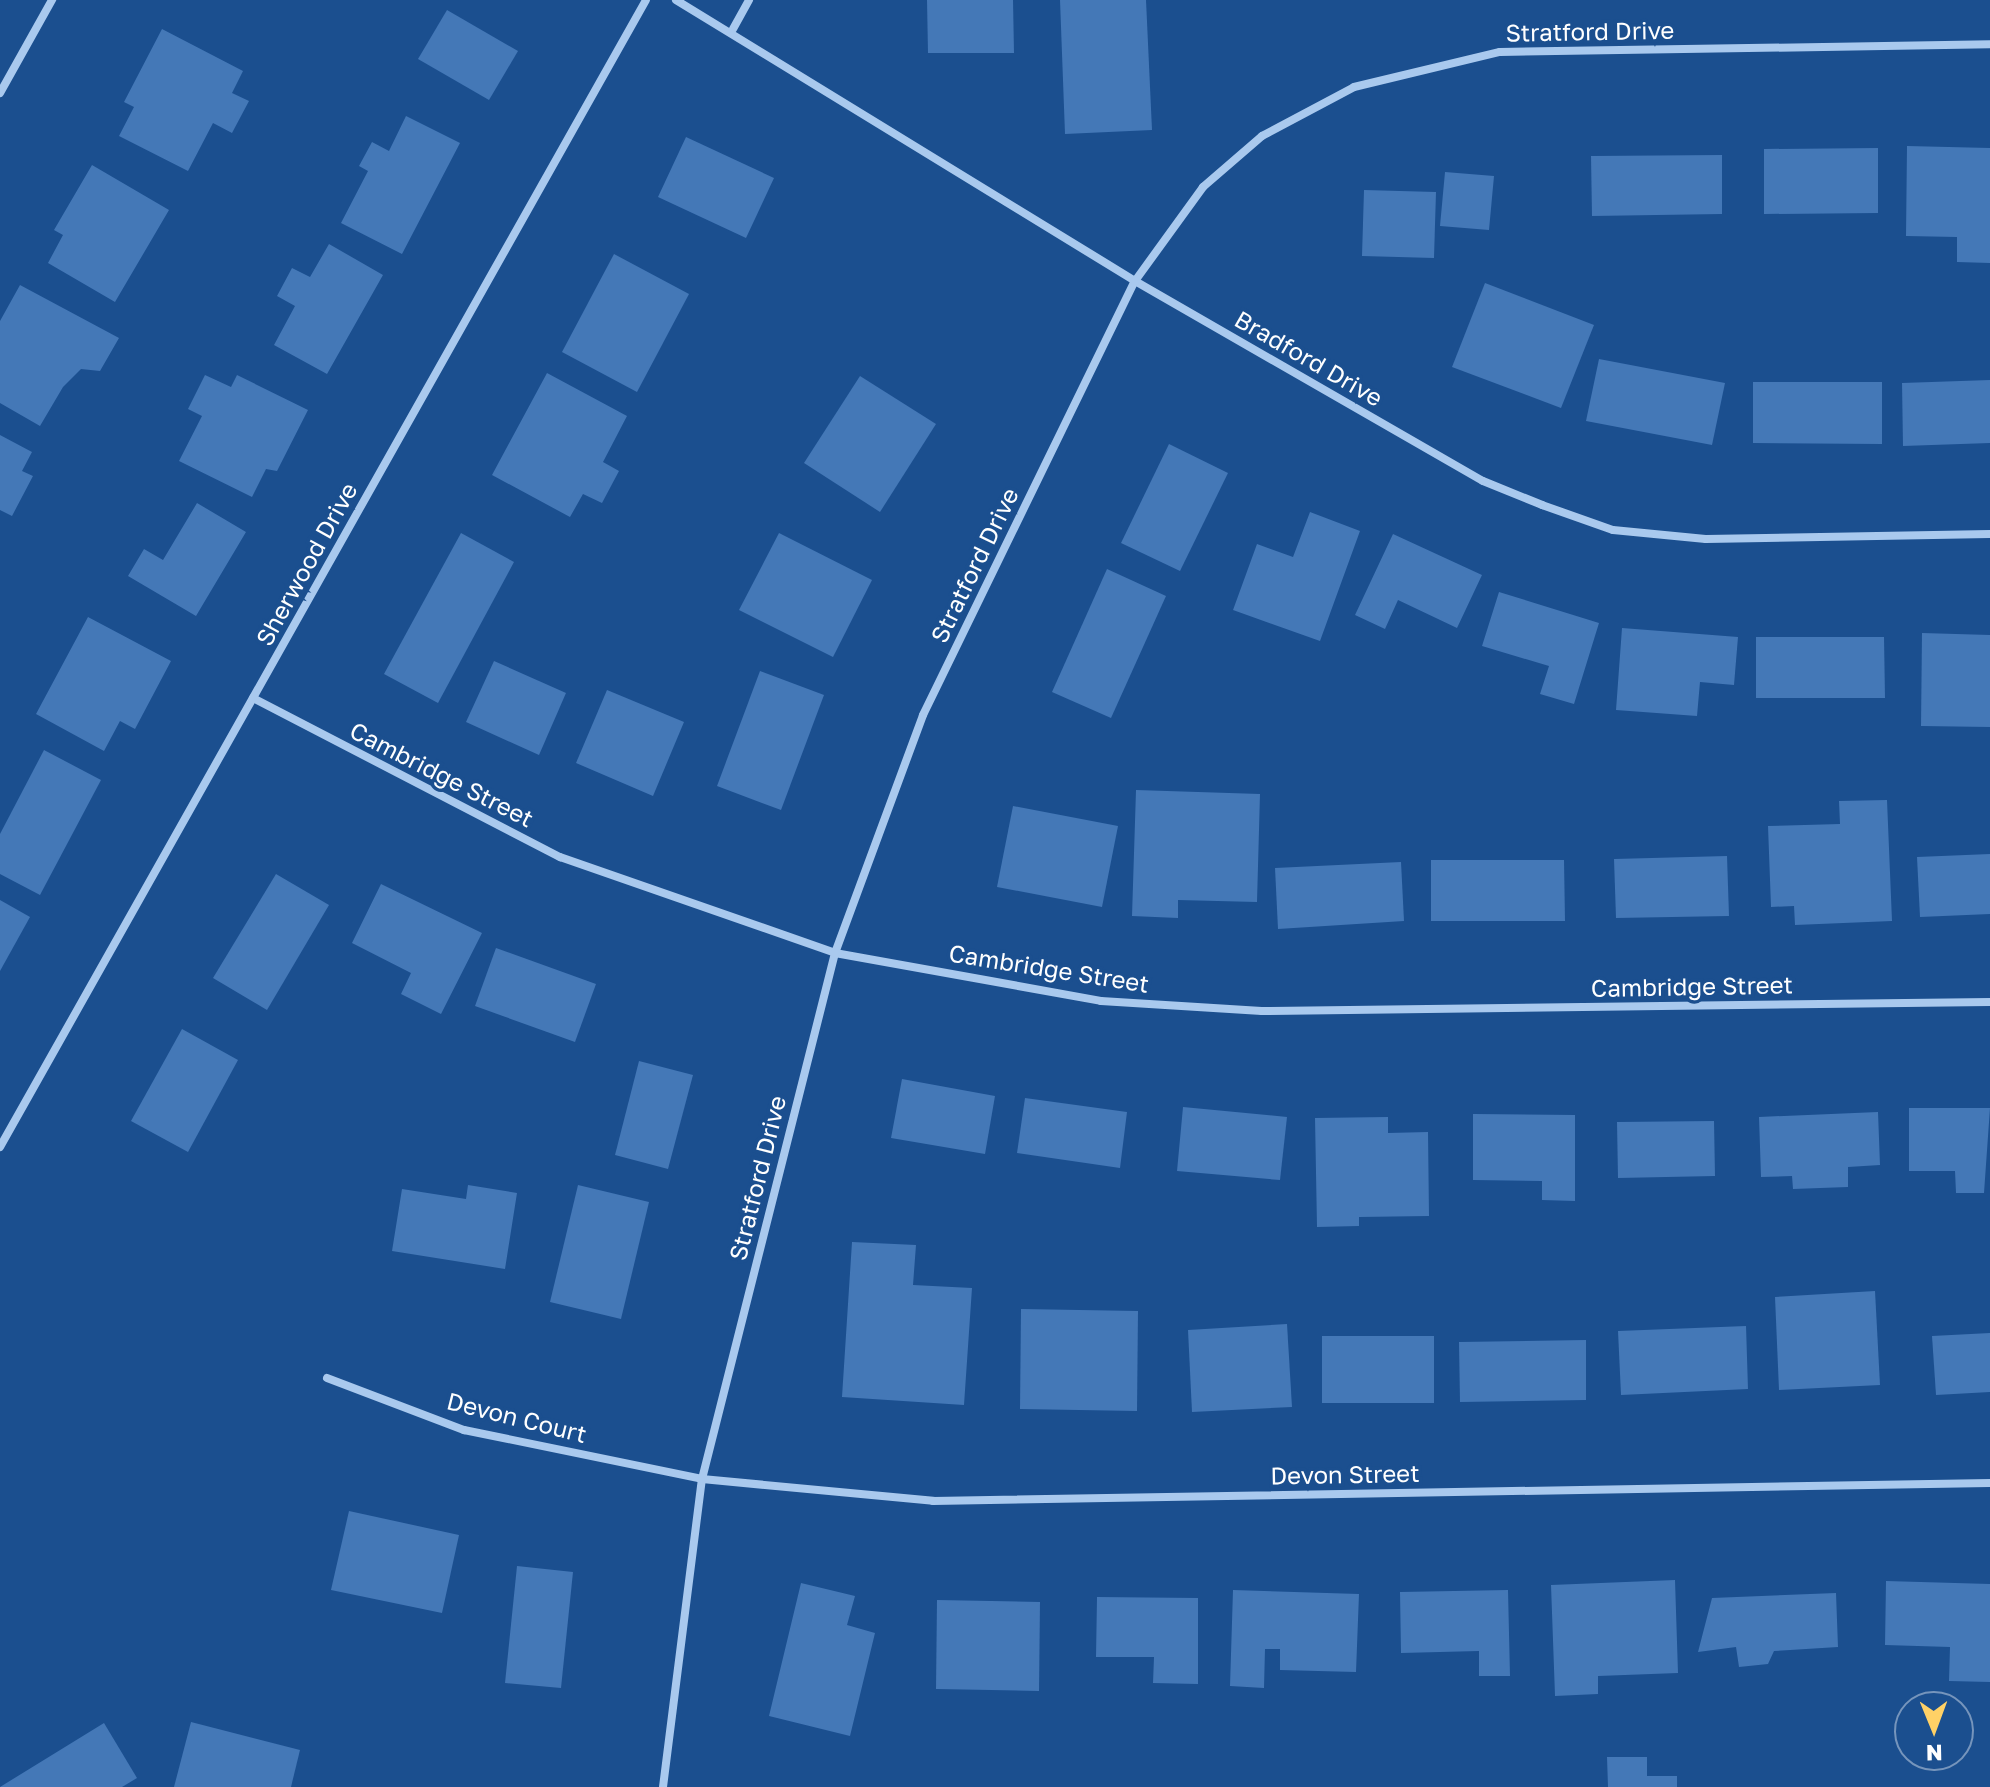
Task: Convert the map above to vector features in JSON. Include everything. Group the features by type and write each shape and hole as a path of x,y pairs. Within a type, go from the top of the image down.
{"street":[{"path":"0,93 52,0"},
{"name":"Sherwood Drive","path":"0,1147 646,0"},
{"name":"Bradford Drive","path":"676,0 733,29 1135,281 1483,481 1613,530 1706,539 1990,534"},
{"path":"733,29 749,0"},
{"name":"Stratford Drive","path":"663,1787 702,1479 835,953 923,715 1135,281 1203,187 1262,136 1354,87 1500,52 1990,44"},
{"name":"Cambridge Street","path":"253,698 560,857 835,953 1101,1001 1262,1011 1990,1002"},
{"name":"Devon Court","path":"327,1378 464,1430 702,1479"},
{"name":"Devon Street","path":"702,1479 933,1501 1990,1483"}],"building":[{"path":"927,0 1013,0 1014,53 928,53"},
{"path":"1060,0 1146,0 1152,130 1065,134"},
{"path":"447,10 518,51 489,100 418,59"},
{"path":"162,29 243,71 232,93 249,101 232,133 213,123 188,171 119,136 134,107 124,102"},
{"path":"406,116 460,143 402,254 341,223 368,171 359,166 372,142 389,151"},
{"path":"686,137 774,178 746,238 658,197"},
{"path":"1907,146 1990,148 1990,263 1957,262 1957,237 1906,236"},
{"path":"1878,148 1878,213 1764,214 1764,149"},
{"path":"1722,155 1722,214 1592,216 1591,156"},
{"path":"92,165 169,210 115,302 48,263 63,235 54,230"},
{"path":"1445,172 1494,176 1489,230 1440,226"},
{"path":"1364,190 1436,192 1434,258 1362,256"},
{"path":"329,244 383,275 327,374 274,345 295,306 277,296 292,268 310,277"},
{"path":"614,254 689,294 637,392 562,352"},
{"path":"1485,283 1594,325 1561,408 1452,367"},
{"path":"20,285 119,338 100,371 81,369 63,387 40,426 0,403 0,321"},
{"path":"1599,359 1725,383 1712,445 1586,421"},
{"path":"547,373 627,416 603,462 619,471 602,503 583,494 570,517 492,475"},
{"path":"205,375 231,387 237,375 308,410 277,471 266,469 252,497 179,461 202,416 188,409"},
{"path":"860,376 936,424 880,512 804,463"},
{"path":"1990,380 1990,443 1903,446 1902,383"},
{"path":"1753,382 1882,382 1882,444 1753,443"},
{"path":"0,435 32,452 22,471 33,476 12,516 0,510"},
{"path":"1169,444 1228,473 1180,571 1121,543"},
{"path":"197,503 246,532 196,616 128,576 144,549 163,560"},
{"path":"1310,512 1360,531 1320,641 1233,610 1257,544 1293,557"},
{"path":"461,533 514,562 438,703 384,674"},
{"path":"779,533 872,580 833,657 739,610"},
{"path":"1393,534 1482,575 1457,628 1398,600 1385,629 1355,615"},
{"path":"1107,569 1166,596 1111,718 1052,692"},
{"path":"1499,592 1599,623 1574,704 1540,694 1549,666 1482,646"},
{"path":"88,617 171,661 135,729 120,721 104,751 36,714"},
{"path":"1622,628 1738,637 1734,685 1700,682 1697,716 1616,710"},
{"path":"1922,633 1990,635 1990,727 1921,726"},
{"path":"1756,637 1884,637 1885,698 1756,698"},
{"path":"494,661 566,693 539,755 466,722"},
{"path":"760,671 824,695 781,810 717,786"},
{"path":"607,690 684,722 653,796 576,763"},
{"path":"44,750 101,780 40,895 0,874 0,834"},
{"path":"1136,790 1260,794 1257,902 1178,900 1178,918 1132,916"},
{"path":"1887,800 1892,921 1795,925 1794,906 1771,907 1768,826 1840,824 1839,801"},
{"path":"1013,806 1118,826 1102,907 997,887"},
{"path":"1990,854 1990,914 1920,917 1917,857"},
{"path":"1727,856 1729,916 1616,918 1614,859"},
{"path":"1431,860 1564,860 1565,921 1431,921"},
{"path":"1401,862 1404,921 1278,929 1275,868"},
{"path":"276,874 329,905 267,1010 213,978"},
{"path":"381,884 482,933 441,1014 401,994 411,973 352,943"},
{"path":"0,900 30,917 0,971"},
{"path":"496,948 596,984 575,1042 475,1006"},
{"path":"182,1029 238,1060 188,1152 131,1121"},
{"path":"639,1061 693,1075 668,1169 615,1155"},
{"path":"902,1079 995,1096 985,1154 891,1138"},
{"path":"1025,1098 1127,1112 1120,1168 1017,1153"},
{"path":"1183,1107 1287,1117 1280,1180 1177,1171"},
{"path":"1909,1108 1990,1108 1984,1193 1956,1193 1955,1171 1909,1171"},
{"path":"1878,1112 1880,1165 1848,1167 1848,1187 1793,1189 1792,1176 1761,1177 1759,1117"},
{"path":"1473,1114 1575,1115 1575,1201 1542,1200 1542,1181 1473,1180"},
{"path":"1388,1117 1388,1133 1428,1132 1429,1216 1359,1217 1359,1226 1317,1227 1315,1118"},
{"path":"1714,1121 1715,1176 1618,1178 1617,1122"},
{"path":"468,1185 517,1193 505,1269 392,1251 402,1189 466,1199"},
{"path":"578,1185 649,1202 621,1319 550,1302"},
{"path":"852,1242 916,1245 913,1285 972,1288 964,1405 842,1397"},
{"path":"1875,1291 1880,1385 1779,1390 1775,1297"},
{"path":"1021,1309 1138,1311 1137,1411 1020,1409"},
{"path":"1287,1324 1292,1407 1192,1412 1188,1330"},
{"path":"1746,1326 1748,1389 1621,1395 1618,1331"},
{"path":"1990,1333 1990,1392 1936,1395 1932,1336"},
{"path":"1322,1336 1434,1336 1434,1403 1322,1403"},
{"path":"1586,1340 1586,1400 1460,1402 1459,1342"},
{"path":"349,1511 459,1535 442,1613 331,1590"},
{"path":"517,1566 573,1572 561,1688 505,1683"},
{"path":"1675,1580 1678,1673 1598,1676 1598,1694 1555,1696 1551,1585"},
{"path":"1886,1581 1990,1584 1990,1682 1949,1681 1950,1647 1885,1645"},
{"path":"801,1583 855,1596 847,1625 875,1633 850,1736 769,1716"},
{"path":"1233,1590 1359,1594 1356,1672 1280,1670 1280,1649 1265,1649 1264,1688 1230,1686"},
{"path":"1508,1590 1510,1676 1479,1676 1479,1651 1401,1653 1400,1592"},
{"path":"1836,1593 1838,1647 1774,1651 1768,1664 1739,1667 1736,1647 1698,1652 1712,1598"},
{"path":"1097,1597 1198,1598 1198,1684 1153,1683 1154,1657 1096,1657"},
{"path":"937,1600 1040,1602 1039,1691 936,1689"},
{"path":"191,1722 300,1750 291,1787 174,1787"},
{"path":"104,1723 137,1778 122,1787 0,1787"},
{"path":"1607,1757 1647,1757 1647,1776 1677,1776 1677,1787 1608,1787"}]}
